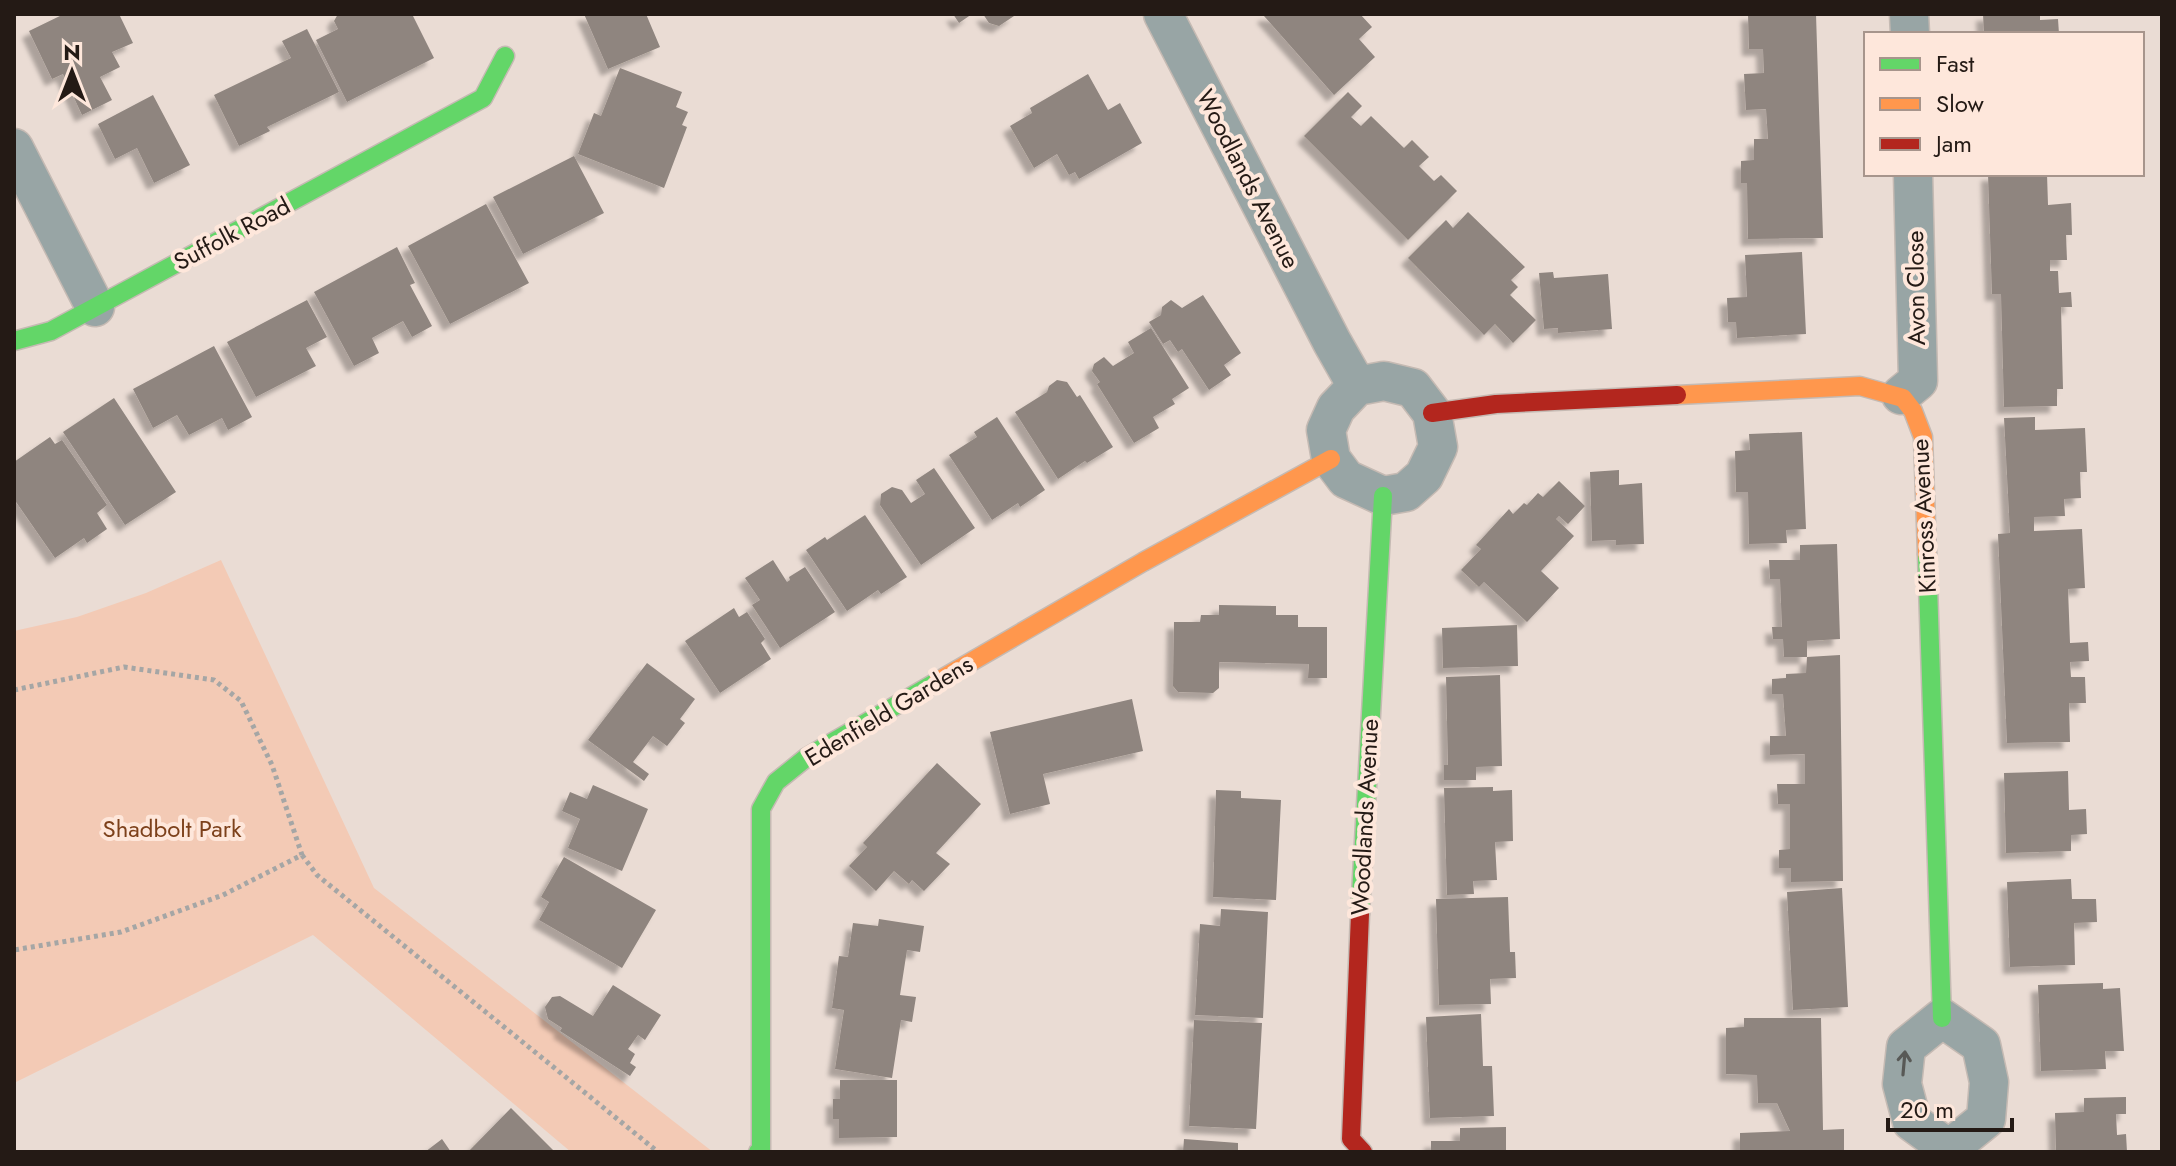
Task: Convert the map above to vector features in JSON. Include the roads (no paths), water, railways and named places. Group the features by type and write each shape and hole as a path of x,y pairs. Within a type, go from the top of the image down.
{"street":[{"name":"Woodlands Avenue","path":"1163,14 1357,386"},
{"name":"Suffolk Road","path":"14,341 51,331 483,98 505,56"},
{"path":"14,148 95,307"},
{"name":"Avon Close","path":"1901,395 1918,381 1913,176"},
{"path":"1384,381 1413,388 1432,413 1438,447 1424,476 1406,492 1383,496 1346,479 1331,459 1326,430 1336,408 1357,386 1384,381"},
{"path":"1432,413 1496,404 1860,386 1901,395"},
{"name":"Kinross Avenue","path":"1901,395 1912,406 1923,437 1942,1018"},
{"name":"Edenfield Gardens","path":"760,1151 761,809 776,782 807,757 1143,562 1331,459"},
{"name":"Woodlands Avenue","path":"1349,1148 1383,496"},
{"path":"1942,1018 1981,1045 1989,1082 1986,1119 1950,1150 1912,1122 1902,1084 1906,1047 1942,1018"}],"park label":[{"name":"Shadbolt Park","path":"172,829"}]}
